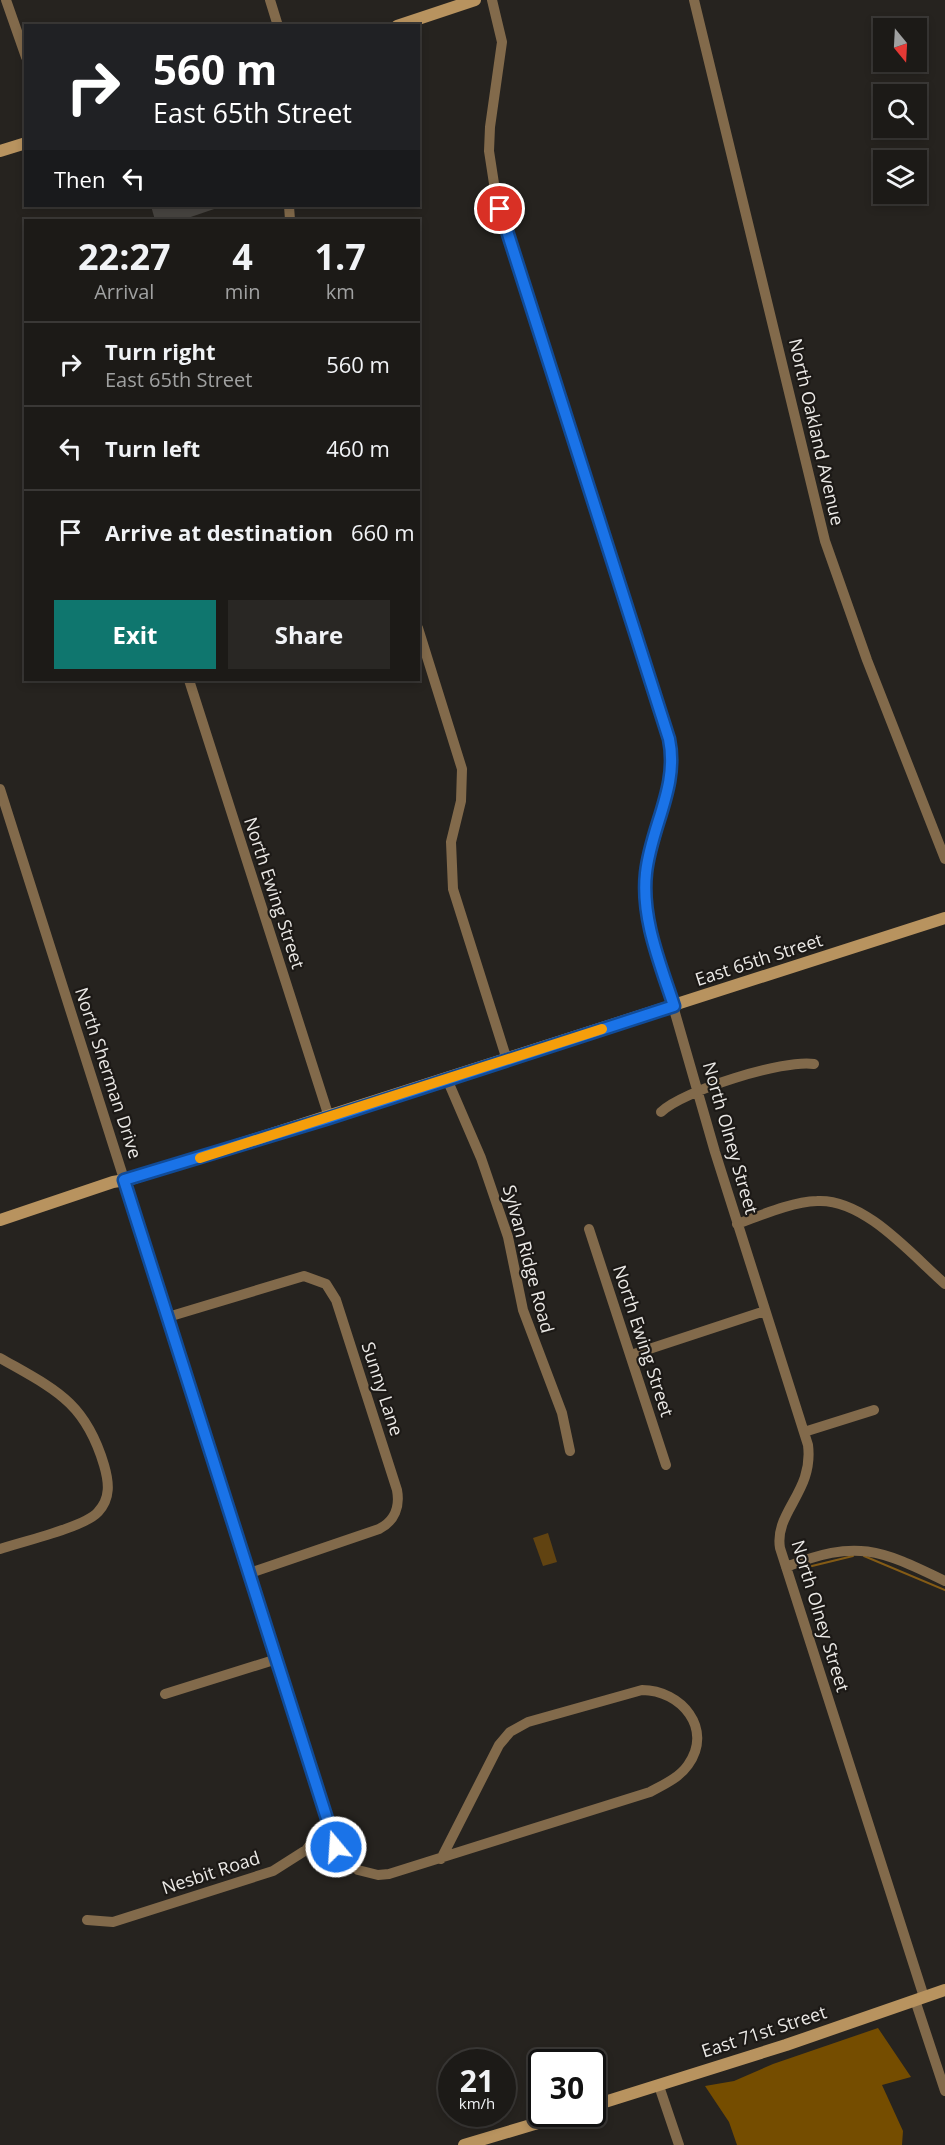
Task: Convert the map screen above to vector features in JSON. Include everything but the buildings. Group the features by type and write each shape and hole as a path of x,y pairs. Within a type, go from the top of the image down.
{"street":[{"path":"6,0 24,51"},
{"path":"270,0 278,24"},
{"path":"403,24 476,0"},
{"name":"North Olney Street","path":"492,0 502,42 490,128 489,151 495,190 671,747 671,782 648,860 645,895 648,923 737,1224 804,1432 809,1457 807,1476 782,1523 779,1536 786,1567 920,1999 945,2091"},
{"name":"North Oakland Avenue","path":"694,0 825,541 867,660 945,859"},
{"path":"0,151 24,144"},
{"path":"420,634 462,769 461,801 451,842 453,889 507,1060"},
{"name":"North Ewing Street","path":"189,681 329,1118"},
{"name":"North Sherman Drive","path":"0,789 340,1854 362,1871 378,1875 441,1859"},
{"name":"East 65th Street","path":"0,1220 329,1118 945,918"},
{"path":"661,1112 677,1099 784,1064 814,1064"},
{"name":"Sylvan Ridge Road","path":"447,1079 481,1158 508,1237 523,1310 562,1413 570,1451"},
{"path":"737,1224 804,1203 828,1201 844,1204 866,1216 943,1278"},
{"name":"North Ewing Street","path":"589,1228 666,1465"},
{"name":"Sunny Lane","path":"168,1317 304,1276 326,1284 336,1300 397,1490 397,1509 392,1520 380,1529 250,1573"},
{"path":"631,1355 765,1311"},
{"path":"0,1358 59,1394 85,1419 96,1440 107,1475 108,1491 96,1514 84,1522 0,1549"},
{"path":"804,1432 874,1410"},
{"path":"786,1567 828,1552 857,1549 879,1553 945,1581"},
{"path":"165,1694 277,1659"},
{"path":"638,1690 669,1694 684,1706 691,1717 696,1732 695,1748 689,1763 679,1775 650,1792 441,1859 499,1745 510,1732 528,1722 638,1690"},
{"name":"Nesbit Road","path":"87,1920 113,1922 273,1871 306,1850 328,1822"},
{"name":"East 71st Street","path":"606,2102 945,1990"},
{"path":"659,2086 679,2145"},
{"path":"464,2145 528,2126"}],"shaded area":[{"path":"548,1533 557,1562 543,1566 533,1538"},
{"path":"878,2028 911,2077 882,2085 903,2131 902,2145 737,2145 729,2122 705,2086 734,2081 773,2064"}],"waterway":[{"path":"812,1566 853,1556"},
{"path":"864,1556 945,1590"}],"slow traffic":[{"path":"200,1158 602,1029"}],"route":[{"path":"336,1847 124,1180 329,1118 674,1006 648,923 645,895 648,860 671,782 672,751 500,209"}]}
